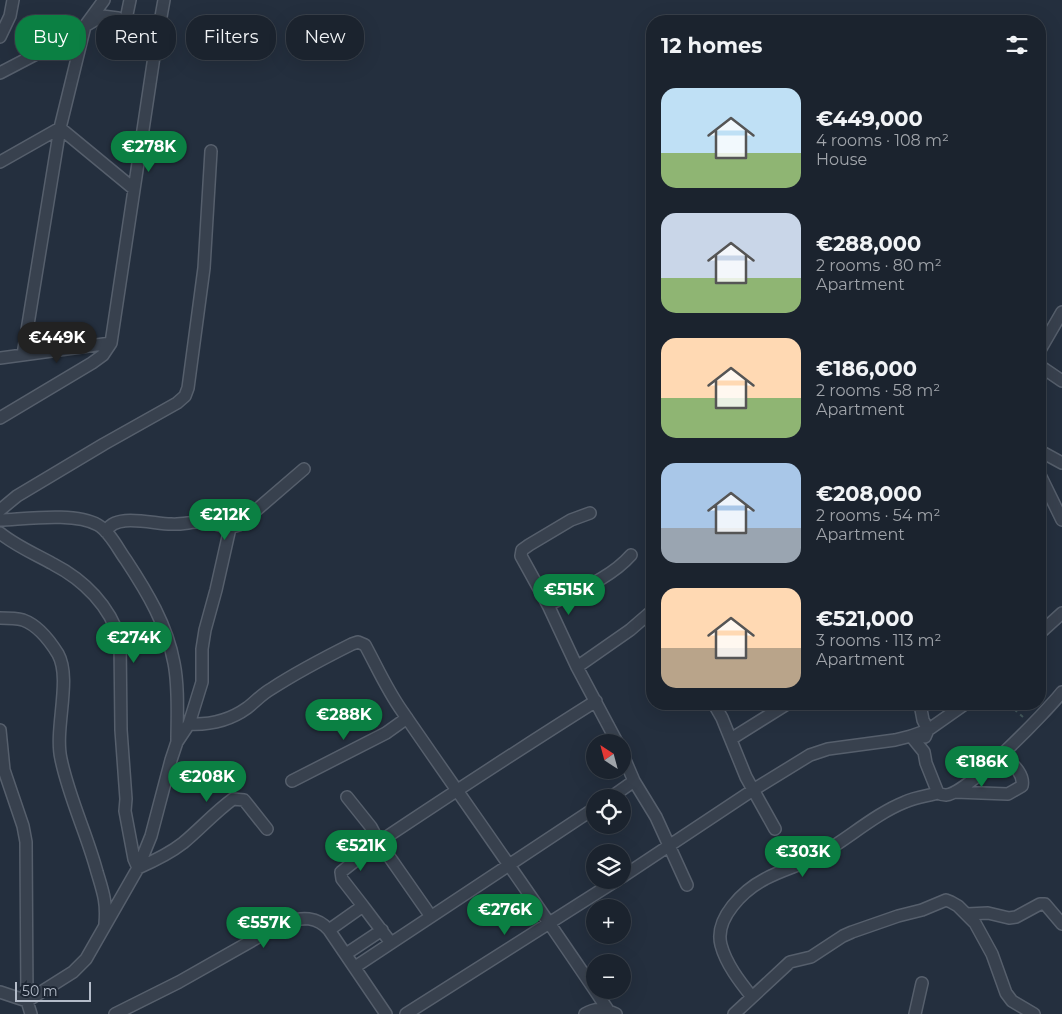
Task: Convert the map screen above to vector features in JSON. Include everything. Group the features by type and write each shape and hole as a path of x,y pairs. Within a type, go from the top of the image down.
{"street":[{"path":"0,36 5,14 13,0"},
{"path":"86,25 104,0"},
{"path":"127,15 130,0"},
{"path":"0,418 92,364 103,355 111,343 154,50 164,0"},
{"path":"0,74 25,60"},
{"path":"23,355 60,128 77,60"},
{"path":"60,128 134,189"},
{"path":"0,162 60,128"},
{"path":"0,510 18,496 177,403 185,396 204,268 211,151"},
{"path":"1046,340 1062,312"},
{"path":"0,358 111,343"},
{"path":"1046,370 1062,381"},
{"path":"1046,454 1062,463"},
{"path":"106,532 108,527 117,521 172,524 205,522 230,528 239,525 304,469"},
{"path":"1046,487 1062,520"},
{"path":"590,513 572,520 522,550 521,556 548,605 577,667 614,734"},
{"path":"0,520 74,518 98,525 106,532 153,603 166,632 174,663 178,704 178,742"},
{"path":"28,1001 80,966 105,927 138,868 152,836 169,768 178,742 189,724 202,682 202,649 205,630 230,528"},
{"path":"0,533 12,542 55,565 84,586 106,609 117,629 120,640 121,730 126,799 125,811 134,859 138,868"},
{"path":"548,605 611,573 622,566 631,555"},
{"path":"1046,628 1062,613"},
{"path":"577,667 630,630 646,616"},
{"path":"0,618 22,620 36,627 58,655 63,670 58,743 60,758 74,806 89,842 106,899 105,927"},
{"path":"189,724 211,724 226,720 236,715 269,690 316,662 352,644 358,642 365,645 393,697 407,718 612,1012"},
{"path":"752,997 739,980 721,944 721,931 726,916 731,907 750,888 765,878 808,862 905,802 938,793 945,795 955,792 970,782 1002,754 1048,710 1062,692"},
{"path":"391,943 342,879 341,872 379,842 457,792 503,759 596,701"},
{"path":"717,710 731,738 746,777 775,829"},
{"path":"731,738 778,710"},
{"path":"921,710 928,730 924,740 924,752 933,784 938,793"},
{"path":"631,871 791,765 820,751 911,736 928,730 956,710"},
{"path":"292,782 386,733 407,718"},
{"path":"0,730 4,770 23,826 26,842 28,1001 31,1014"},
{"path":"911,736 924,752"},
{"path":"955,792 1008,794 1022,786 1023,781 1019,772 1002,754"},
{"path":"631,773 656,817 687,886"},
{"path":"622,789 634,780"},
{"path":"347,797 371,827 379,842 430,915"},
{"path":"138,868 182,844 233,799 244,800 267,829"},
{"path":"355,966 586,814"},
{"path":"406,1014 603,889"},
{"path":"734,1014 790,962 811,957 852,932 922,910 946,900 967,914 975,923 992,954 1006,993 1012,1001 1034,1014"},
{"path":"967,914 988,913 1008,918 1016,917 1040,904 1045,904 1062,924"},
{"path":"329,930 363,906"},
{"path":"115,1014 179,982 285,922 306,918 323,923 329,930 386,1014"},
{"path":"346,954 382,930"},
{"path":"915,1014 922,983"},
{"path":"0,992 28,1001"},
{"path":"585,1014 595,1009 612,1012"}],"path":[{"path":"1015,710 1026,720"}]}
